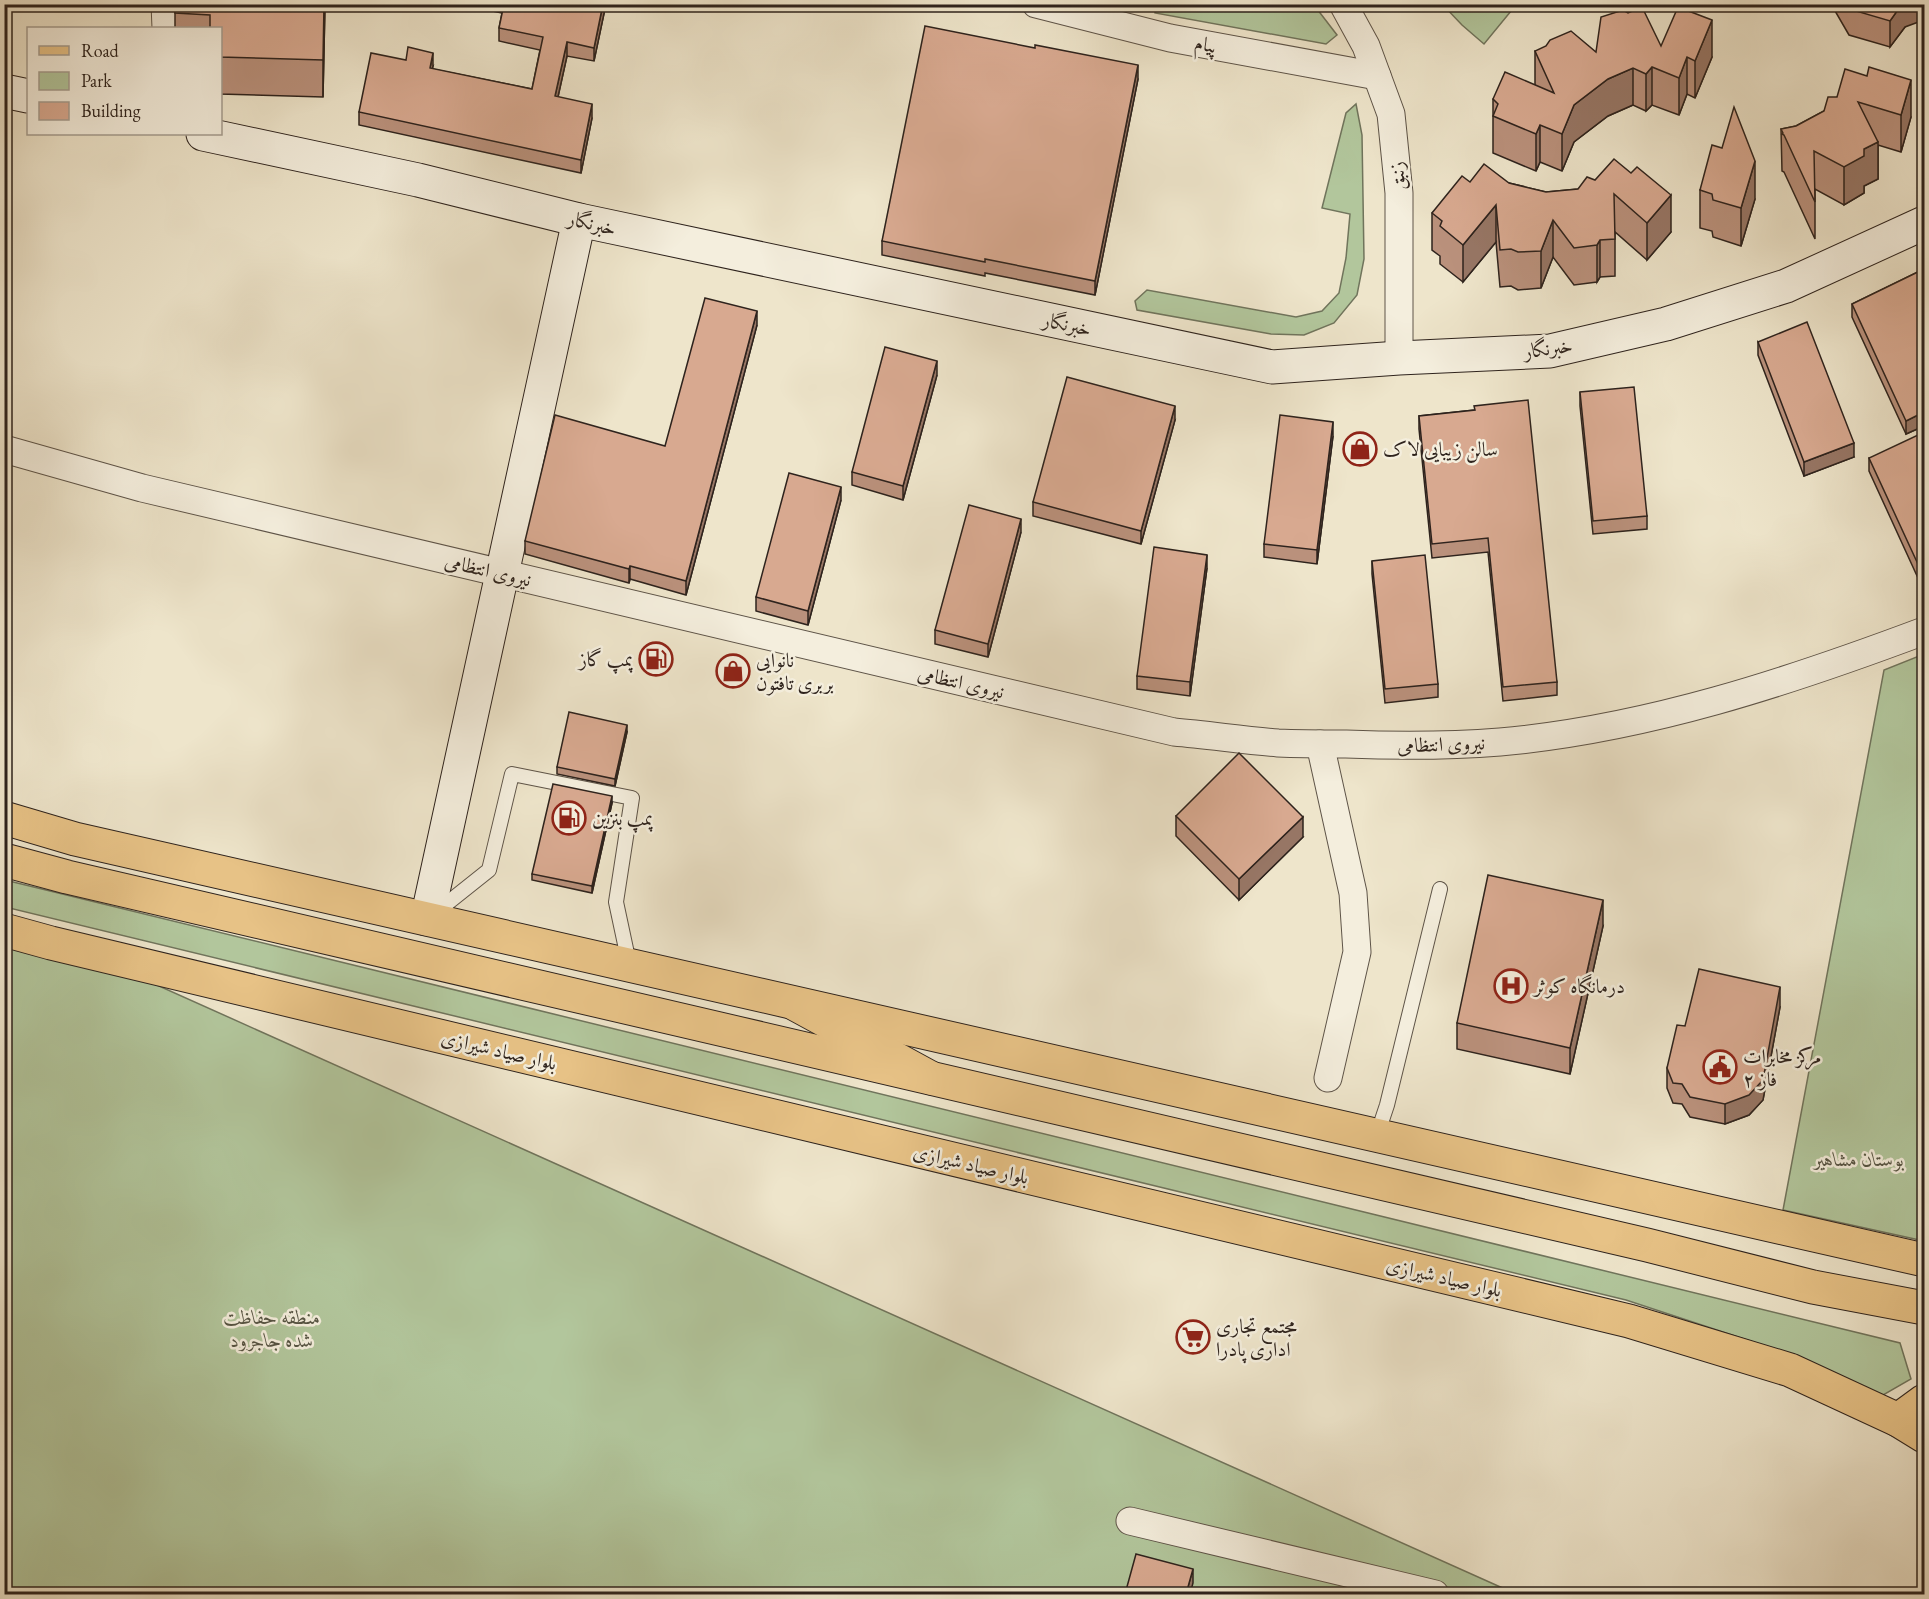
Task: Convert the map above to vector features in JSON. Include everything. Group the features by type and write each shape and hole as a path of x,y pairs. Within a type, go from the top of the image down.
{"main road":[{"path":"4,818 87,841 795,1004 1924,1260"},
{"path":"4,860 67,877 1647,1245 1813,1287 1924,1308"},
{"name":"بلوار صیاد شیرازی","path":"4,930 62,946 1629,1321 1790,1370 1911,1428"},
{"path":"795,1004 931,1078"},
{"path":"1911,1428 1924,1401"}],"street":[{"path":"165,4 166,27"},
{"name":"پیام","path":"1036,4 1170,38 1377,76"},
{"name":"زنبق","path":"1343,4 1366,46 1391,114 1400,193 1399,358"},
{"path":"4,91 27,96"},
{"name":"خبرنگار","path":"208,135 418,180 579,220 1272,367 1550,351 1666,324 1786,286 1924,223"},
{"path":"427,919 579,220"},
{"name":"نیروی انتظامی","path":"4,448 142,488 1174,732 1278,743 1392,745 1499,742 1579,731 1665,714 1760,687 1848,660 1924,631"},
{"path":"1320,744 1353,893 1357,952 1328,1078"},
{"path":"1130,1521 1435,1594"}],"lane":[{"path":"427,919 489,870 512,774 632,798 616,902 629,965"},
{"path":"1377,1135 1387,1105 1440,889"}],"green space":[{"path":"1156,5 1314,5 1337,35 1326,44 1155,13"},
{"path":"1443,5 1516,5 1484,44"},
{"path":"1356,104 1362,135 1364,259 1357,295 1334,323 1304,335 1271,334 1137,310 1135,301 1147,290 1296,317 1322,311 1339,293 1346,258 1350,214 1322,208 1346,113"},
{"name":"بوستان مشاهیر","path":"1924,654 1924,1241 1783,1210 1884,670"},
{"path":"5,880 1900,1343 1911,1379 1878,1398 1790,1354 1626,1300 5,907"},
{"name":"منطقه حفاظت شده جاجرود","path":"5,917 1516,1594 5,1594"}],"building":[{"path":"175,4 324,4 323,60 222,57 222,27 210,27 210,15 175,13"},
{"path":"504,4 603,4 594,48 567,42 555,96 592,104 581,160 359,112 371,53 406,60 408,47 433,53 430,68 532,89 543,37 499,28"},
{"path":"1847,4 1902,4 1890,21 1849,9"},
{"path":"1642,7 1661,46 1678,7 1712,20 1695,61 1687,57 1679,78 1652,67 1646,74 1633,68 1608,79 1574,105 1562,134 1540,125 1536,134 1493,116 1498,104 1493,99 1505,72 1554,93 1535,51 1546,46 1550,40 1571,31 1596,52 1601,17 1623,10 1628,13"},
{"path":"925,26 1035,48 1035,45 1138,65 1095,281 882,241"},
{"path":"1869,67 1911,80 1901,115 1858,102 1878,142 1864,149 1864,156 1844,167 1814,151 1815,202 1781,129 1796,126 1824,111 1828,97 1837,97 1845,69 1867,76"},
{"path":"1734,107 1755,161 1741,208 1713,200 1712,194 1700,190 1712,145 1722,148"},
{"path":"1614,159 1631,173 1637,167 1671,195 1647,223 1614,194 1615,239 1600,240 1597,245 1574,248 1553,220 1541,251 1500,250 1496,205 1463,245 1440,226 1442,221 1432,213 1462,176 1470,182 1484,164 1509,183 1546,192 1578,189 1587,177 1595,180"},
{"path":"1924,269 1924,412 1906,421 1852,304"},
{"path":"705,298 757,311 686,581 630,566 629,569 525,541 555,415 665,446"},
{"path":"1807,322 1854,443 1804,462 1758,342"},
{"path":"885,347 937,361 903,486 852,472"},
{"path":"1067,377 1175,406 1141,531 1033,502"},
{"path":"1634,387 1647,516 1593,521 1580,392"},
{"path":"1528,400 1557,682 1503,687 1488,538 1432,544 1419,416 1475,410 1474,406"},
{"path":"1280,415 1333,422 1317,550 1264,544"},
{"path":"1918,435 1924,451 1924,575 1869,458"},
{"path":"789,473 841,487 808,611 756,597"},
{"path":"969,505 1021,519 988,644 935,630"},
{"path":"1154,547 1207,555 1190,682 1137,676"},
{"path":"1425,555 1438,684 1385,689 1372,561"},
{"path":"569,712 627,725 615,779 557,767"},
{"path":"1239,753 1303,817 1239,879 1176,816"},
{"path":"553,784 612,796 592,886 532,874"},
{"name":"درمانگاه کوثر","path":"1488,875 1603,900 1570,1048 1457,1023"},
{"name":"مرکز مخابرات فاز ۲","path":"1699,969 1780,987 1763,1080 1749,1095 1725,1104 1690,1097 1682,1084 1673,1083 1667,1068 1677,1025 1685,1026"},
{"path":"1136,1554 1193,1569 1186,1594 1125,1594"}],"place":[{"name":"سالن زیبایی لاک","path":"1360,449"},
{"name":"پمپ گاز","path":"656,659"},
{"name":"نانوایی بربری تافتون","path":"733,671"},
{"name":"پمپ بنزین","path":"569,818"},
{"name":"درمانگاه کوثر","path":"1511,986"},
{"name":"مرکز مخابرات فاز ۲","path":"1720,1067"},
{"name":"مجتمع تجاری اداری پادرا","path":"1193,1337"}]}
